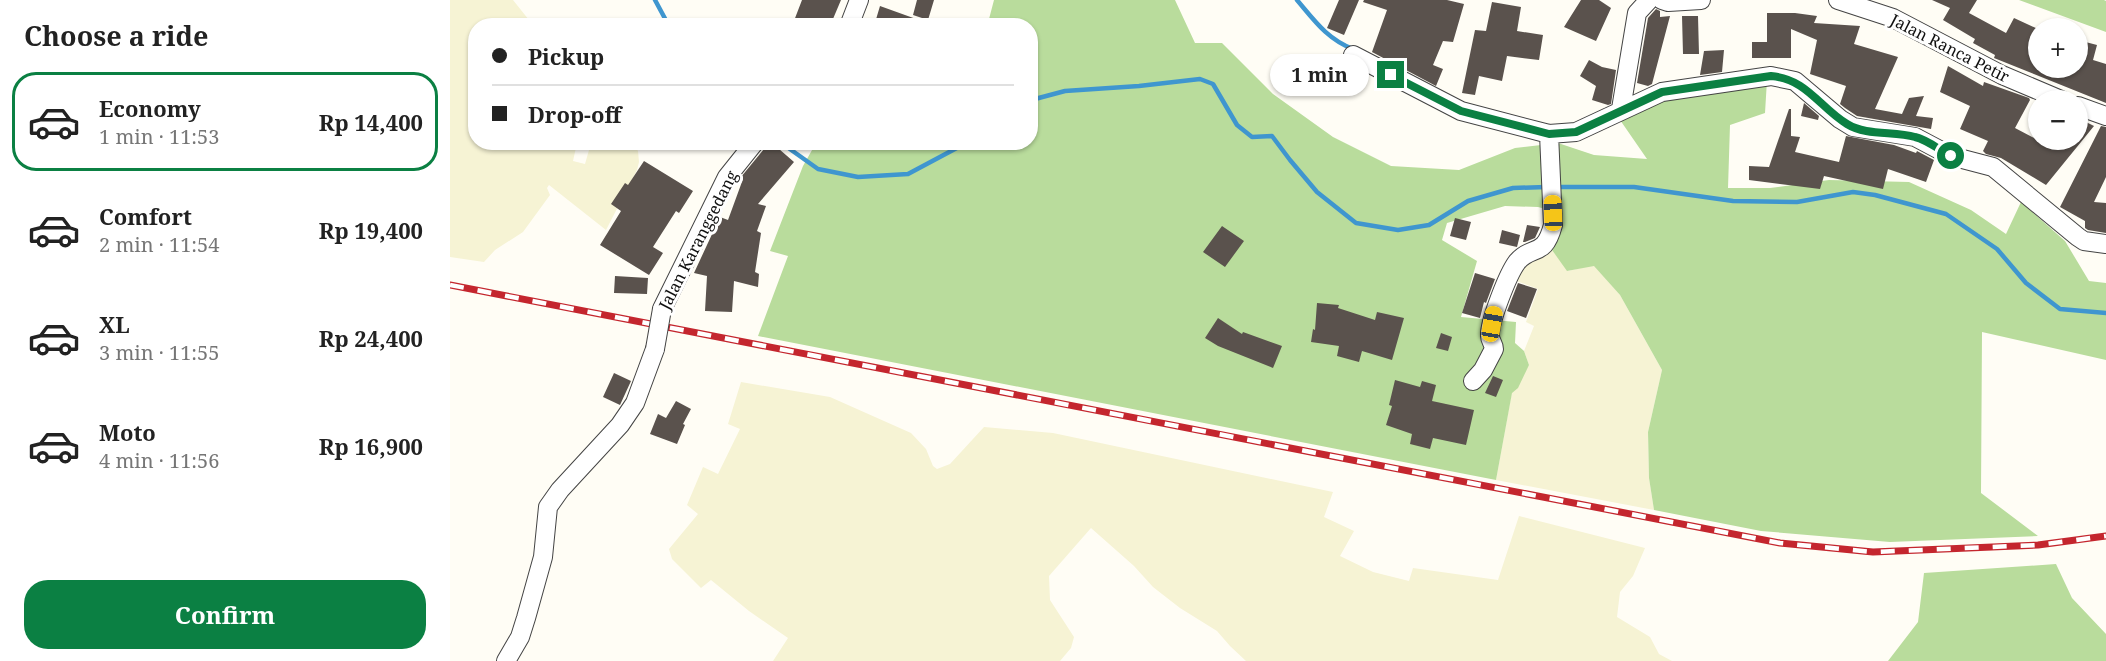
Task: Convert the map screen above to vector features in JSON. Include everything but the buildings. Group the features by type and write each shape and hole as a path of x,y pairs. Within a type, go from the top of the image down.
{"street":[{"path":"852,18 859,0"},
{"path":"1621,109 1637,13 1649,0"},
{"path":"1662,0 1668,2 1701,0"},
{"name":"Jalan Ranca Petir","path":"1838,0 1893,18 2011,79 2037,90"},
{"path":"1353,55 1461,111 1549,134 1576,132 1621,109 1662,92 1771,76 1788,79 1795,81 1840,119 1853,127 1915,137 1951,156 1993,167 2078,237 2084,241 2106,244"},
{"path":"2088,110 2106,116"},
{"path":"1473,381 1484,370 1494,349 1490,337 1495,311 1509,276 1522,257 1544,248 1551,232 1553,213 1549,134"},
{"name":"Jalan Karanggedang","path":"506,661 520,637 543,557 548,507 560,490 620,425 635,402 655,348 662,309 727,177 748,150"}],"shaded area":[{"path":"450,0 513,0 527,18 468,18 468,150 575,150 573,161 585,164 589,150 637,150 639,162 606,230 549,185 547,188 550,195 523,232 495,250 484,262 450,257"},
{"path":"1545,249 1552,250 1568,271 1594,265 1620,295 1662,370 1648,432 1649,478 1654,510 1496,480 1512,392 1529,365 1524,351 1534,326 1526,322 1538,289 1514,280 1513,276"},
{"path":"741,382 830,397 911,433 926,449 933,466 937,469 950,464 984,427 1053,433 1333,492 1324,517 1354,531 1340,556 1373,572 1409,581 1413,568 1498,580 1519,516 1645,548 1633,576 1620,592 1617,617 1650,637 1659,654 1672,661 1246,661 1217,631 1180,608 1153,587 1134,566 1091,528 1049,576 1050,600 1074,637 1071,648 1060,661 773,661 788,638 749,611 711,580 701,588 672,559 669,549 698,514 687,505 703,467 718,474 740,429 728,424"}],"green space":[{"path":"994,0 1175,0 1195,43 1222,43 1273,94 1333,137 1391,166 1459,170 1515,148 1558,143 1594,155 1647,159 1618,117 1673,93 1767,80 1765,113 1730,125 1728,188 1770,188 1829,180 1909,182 1971,210 2006,234 2021,202 2065,241 2089,281 2106,283 2106,360 1982,332 1981,493 2038,536 1890,542 1761,531 1654,510 1649,478 1648,432 1662,370 1620,295 1594,266 1567,271 1552,250 1560,213 1538,207 1505,206 1447,223 1442,240 1477,261 1461,317 1516,322 1515,343 1524,351 1529,365 1518,388 1512,393 1496,480 758,336 788,256 770,251 803,166 812,150 1038,150 1038,18 989,18"},
{"path":"2019,0 2106,1 2106,32 2088,25 2088,18 2068,18"},
{"path":"2056,564 2072,598 2106,634 2106,661 1888,661 1918,622 1924,573"}],"waterway":[{"path":"655,0 665,18"},
{"path":"1297,0 1328,34 1353,49"},
{"path":"1038,98 1065,91 1200,79 1213,84 1237,125 1252,137 1272,136 1317,192 1356,223 1398,230 1429,225 1468,201 1513,188 1546,187"},
{"path":"791,150 818,169 858,177 908,174 953,150"},
{"path":"1555,187 1634,187 1733,201 1797,202 1853,192 1875,195 1946,214 1997,249 2026,283 2060,309 2106,313"}],"railway":[{"path":"450,285 1780,543 1873,552 2038,545 2106,536"}],"route":[{"path":"1391,75 1461,111 1549,134 1576,132 1621,109 1662,92 1771,76 1781,77 1795,81 1840,119 1853,127 1915,137 1951,156"}]}
